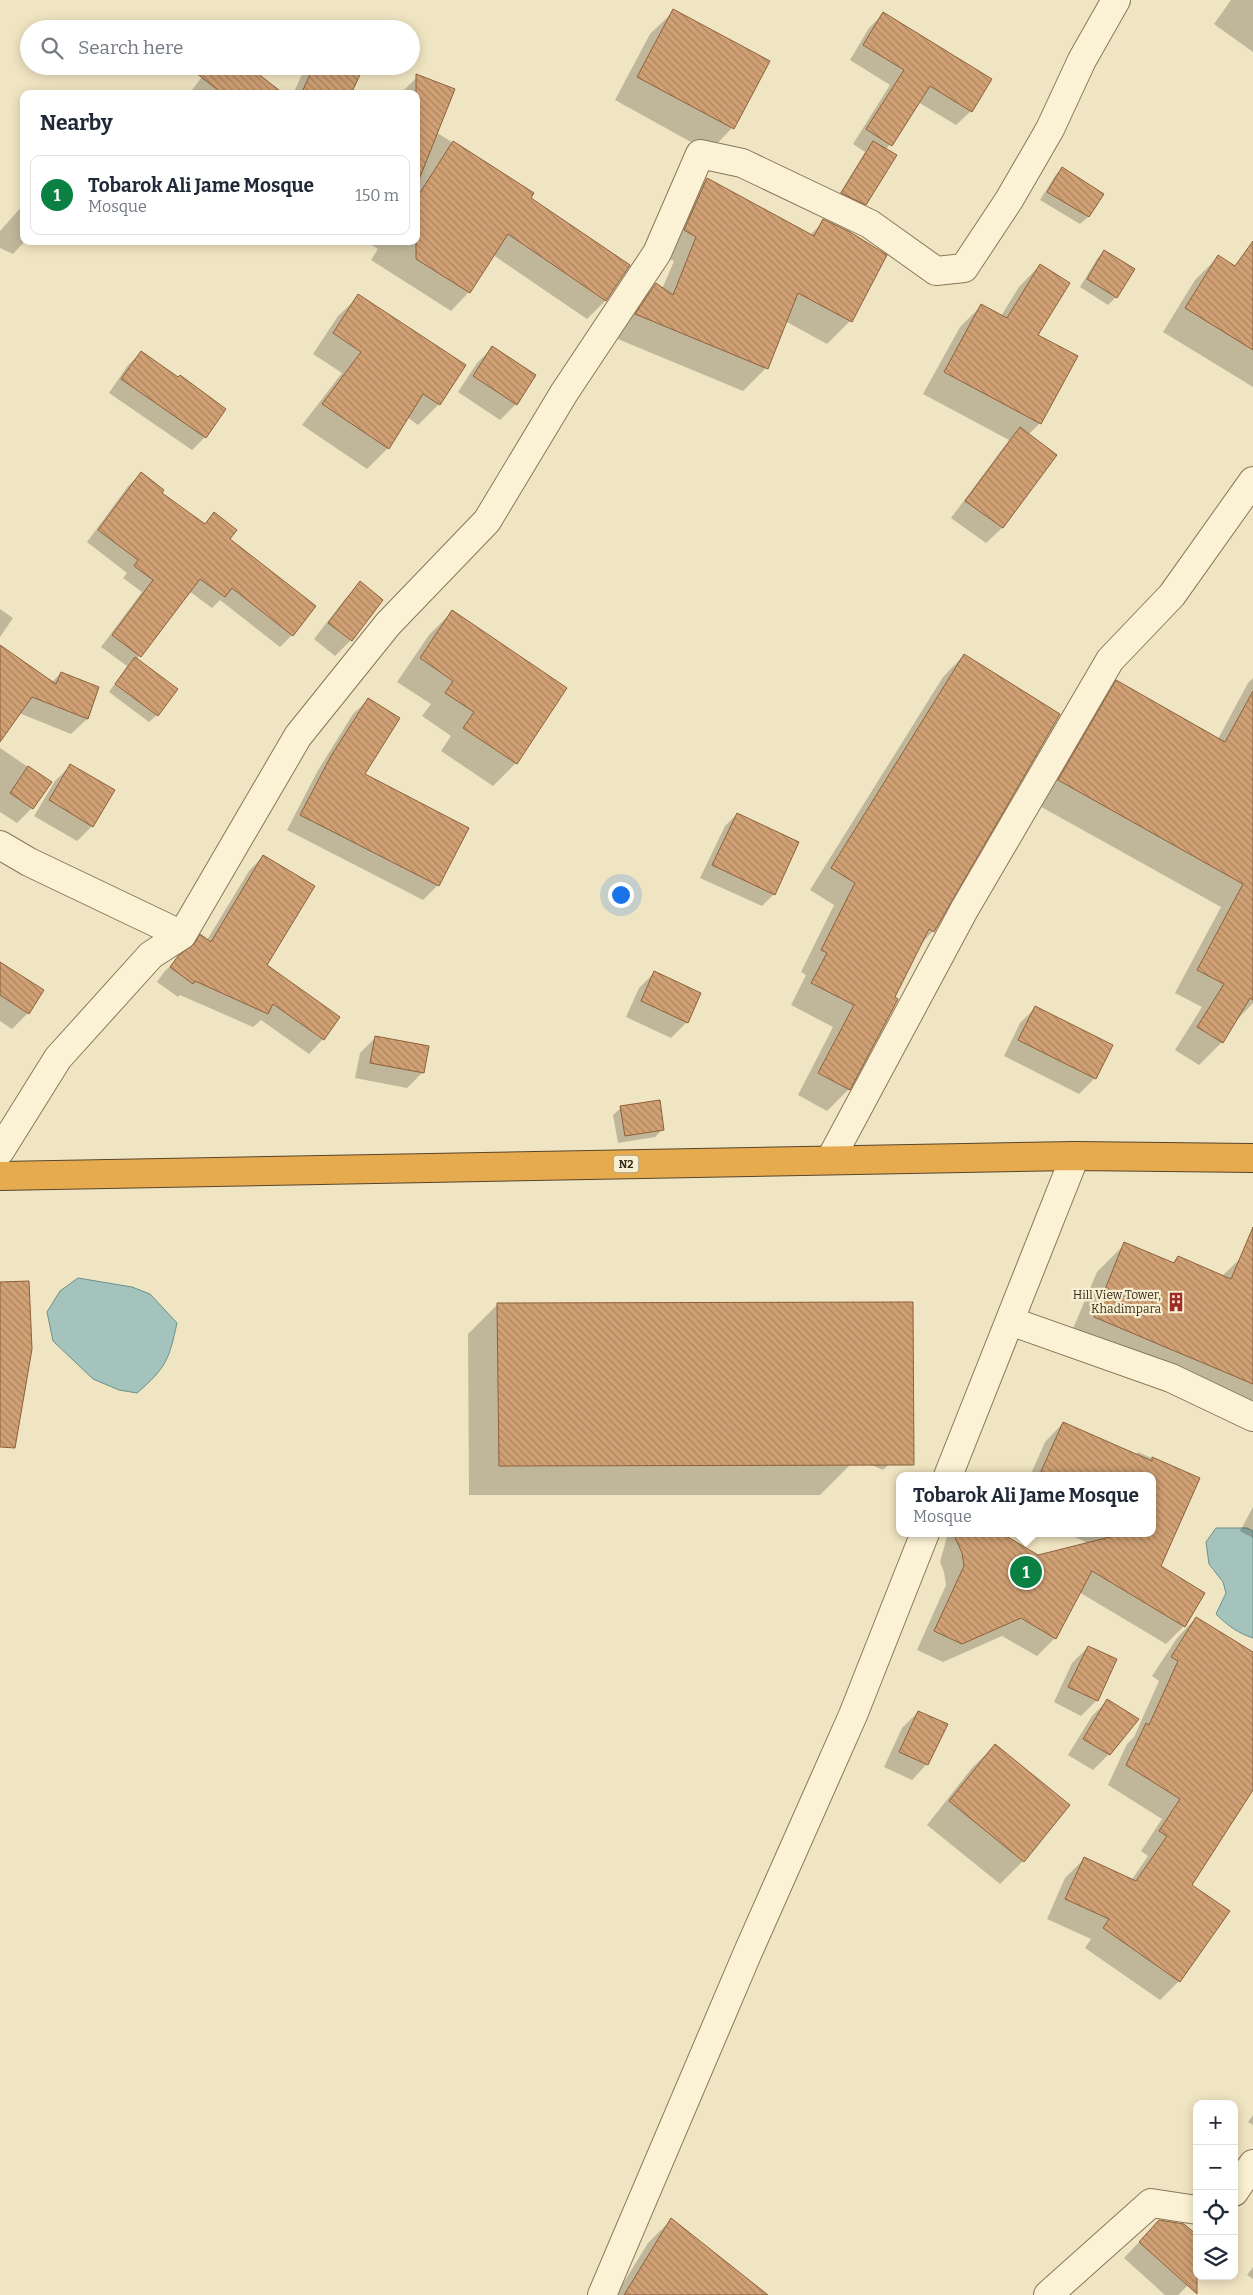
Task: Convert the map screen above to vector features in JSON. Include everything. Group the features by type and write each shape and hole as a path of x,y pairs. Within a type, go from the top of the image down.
{"highway":[{"name":"N2","path":"0,1176 1075,1156 1253,1158"}],"street":[{"path":"0,1151 58,1058 151,955 182,935 298,736 388,624 486,521 564,393 657,253 700,154 742,164 870,224 936,271 964,268 1010,200 1045,137 1082,60 1116,0"},
{"path":"830,1160 964,910 1110,660 1172,594 1253,481"},
{"path":"0,846 29,862 182,935"},
{"path":"950,1472 1075,1156"},
{"path":"1010,1321 1171,1378 1253,1417"},
{"path":"602,2295 740,1970 853,1715 923,1537"},
{"path":"1235,2190 1253,2164"},
{"path":"1048,2295 1151,2203 1193,2209"}],"water":[{"path":"78,1278 132,1287 150,1294 177,1323 165,1362 154,1377 137,1393 119,1390 93,1379 53,1341 47,1312 60,1291"},
{"path":"1216,1528 1247,1528 1253,1531 1253,1638 1233,1629 1216,1614 1226,1593 1223,1582 1209,1564 1206,1542"}],"building":[{"path":"673,9 770,61 734,129 637,77"},
{"path":"883,12 992,79 972,112 930,86 892,146 866,129 904,70 863,45"},
{"path":"199,75 260,75 279,90 218,90"},
{"path":"310,75 360,75 353,90 303,90"},
{"path":"416,75 455,89 420,177 420,90 416,90"},
{"path":"453,141 534,193 531,198 630,265 606,301 508,234 470,293 416,259 416,245 420,245 420,193"},
{"path":"873,141 897,155 866,205 841,193"},
{"path":"1062,167 1104,194 1089,217 1047,192"},
{"path":"707,178 814,236 823,219 850,232 887,255 852,322 798,293 768,369 635,314 656,283 673,295 696,237 684,230"},
{"path":"1253,241 1253,350 1185,308 1218,255 1235,266"},
{"path":"1104,250 1135,269 1117,298 1087,279"},
{"path":"1040,264 1070,283 1038,335 1078,356 1041,424 944,372 981,304 1007,318"},
{"path":"358,294 466,365 440,405 423,394 389,449 322,404 361,352 333,333"},
{"path":"492,346 536,375 517,405 473,376"},
{"path":"141,351 178,377 180,375 226,409 206,438 121,379"},
{"path":"1020,427 1057,455 1003,528 965,501"},
{"path":"141,472 164,490 162,493 205,524 214,512 237,530 230,539 316,606 293,636 232,588 225,597 200,579 141,657 112,635 153,580 134,566 138,560 98,530"},
{"path":"360,581 383,600 352,641 328,623"},
{"path":"452,610 567,688 517,764 463,728 474,712 445,693 453,681 420,658"},
{"path":"0,645 56,684 61,672 99,687 88,719 32,697 0,742"},
{"path":"964,654 1060,714 934,932 929,929 895,997 898,999 850,1090 818,1073 854,1005 811,983 827,953 821,950 855,883 831,868"},
{"path":"135,657 178,689 158,716 115,684"},
{"path":"1116,680 1225,742 1253,691 1253,1000 1250,998 1223,1043 1197,1027 1224,984 1197,970 1243,884 1058,780"},
{"path":"368,698 400,718 365,774 469,828 439,886 300,815 331,756"},
{"path":"70,764 115,790 93,827 49,800"},
{"path":"28,766 52,782 33,809 10,793"},
{"path":"737,813 799,842 775,895 712,865"},
{"path":"263,855 315,886 267,965 340,1017 324,1040 273,1004 268,1014 195,981 193,984 170,967 178,956 195,943 200,934 211,942"},
{"path":"0,962 44,990 29,1014 0,995"},
{"path":"654,971 701,993 688,1023 641,1001"},
{"path":"1035,1006 1113,1045 1096,1079 1018,1040"},
{"path":"375,1036 429,1046 424,1073 370,1063"},
{"path":"660,1100 664,1130 625,1136 620,1106"},
{"name":"Hill View Tower, Khadimpara","path":"1253,1227 1253,1384 1094,1317 1124,1242 1174,1263 1178,1256 1231,1279"},
{"path":"29,1281 32,1349 15,1448 0,1447 0,1282"},
{"path":"913,1302 914,1465 499,1466 497,1303"},
{"path":"1063,1422 1152,1461 1152,1457 1200,1478 1161,1566 1205,1593 1185,1627 1092,1571 1056,1639 1021,1618 962,1644 934,1631 964,1566 962,1553 955,1537 1008,1537 1038,1555 1110,1537 1156,1537 1156,1472 1041,1472"},
{"path":"1196,1617 1253,1652 1253,1790 1192,1885 1230,1911 1180,1982 1103,1928 1109,1919 1065,1899 1084,1857 1136,1881 1167,1836 1159,1831 1180,1799 1126,1765 1146,1723 1149,1725 1178,1661 1171,1657"},
{"path":"1088,1646 1117,1659 1098,1701 1068,1687"},
{"path":"1107,1699 1139,1719 1110,1755 1083,1739"},
{"path":"918,1711 948,1724 928,1765 899,1752"},
{"path":"995,1744 1070,1805 1024,1862 949,1801"},
{"path":"671,2218 768,2295 624,2295"},
{"path":"1159,2220 1184,2224 1193,2232 1193,2280 1197,2280 1197,2294 1139,2242"}],"place":[{"name":"Hill View Tower, Khadimpara","path":"1176,1302"},
{"name":"Tobarok Ali Jame Mosque","path":"1026,1572"}]}
